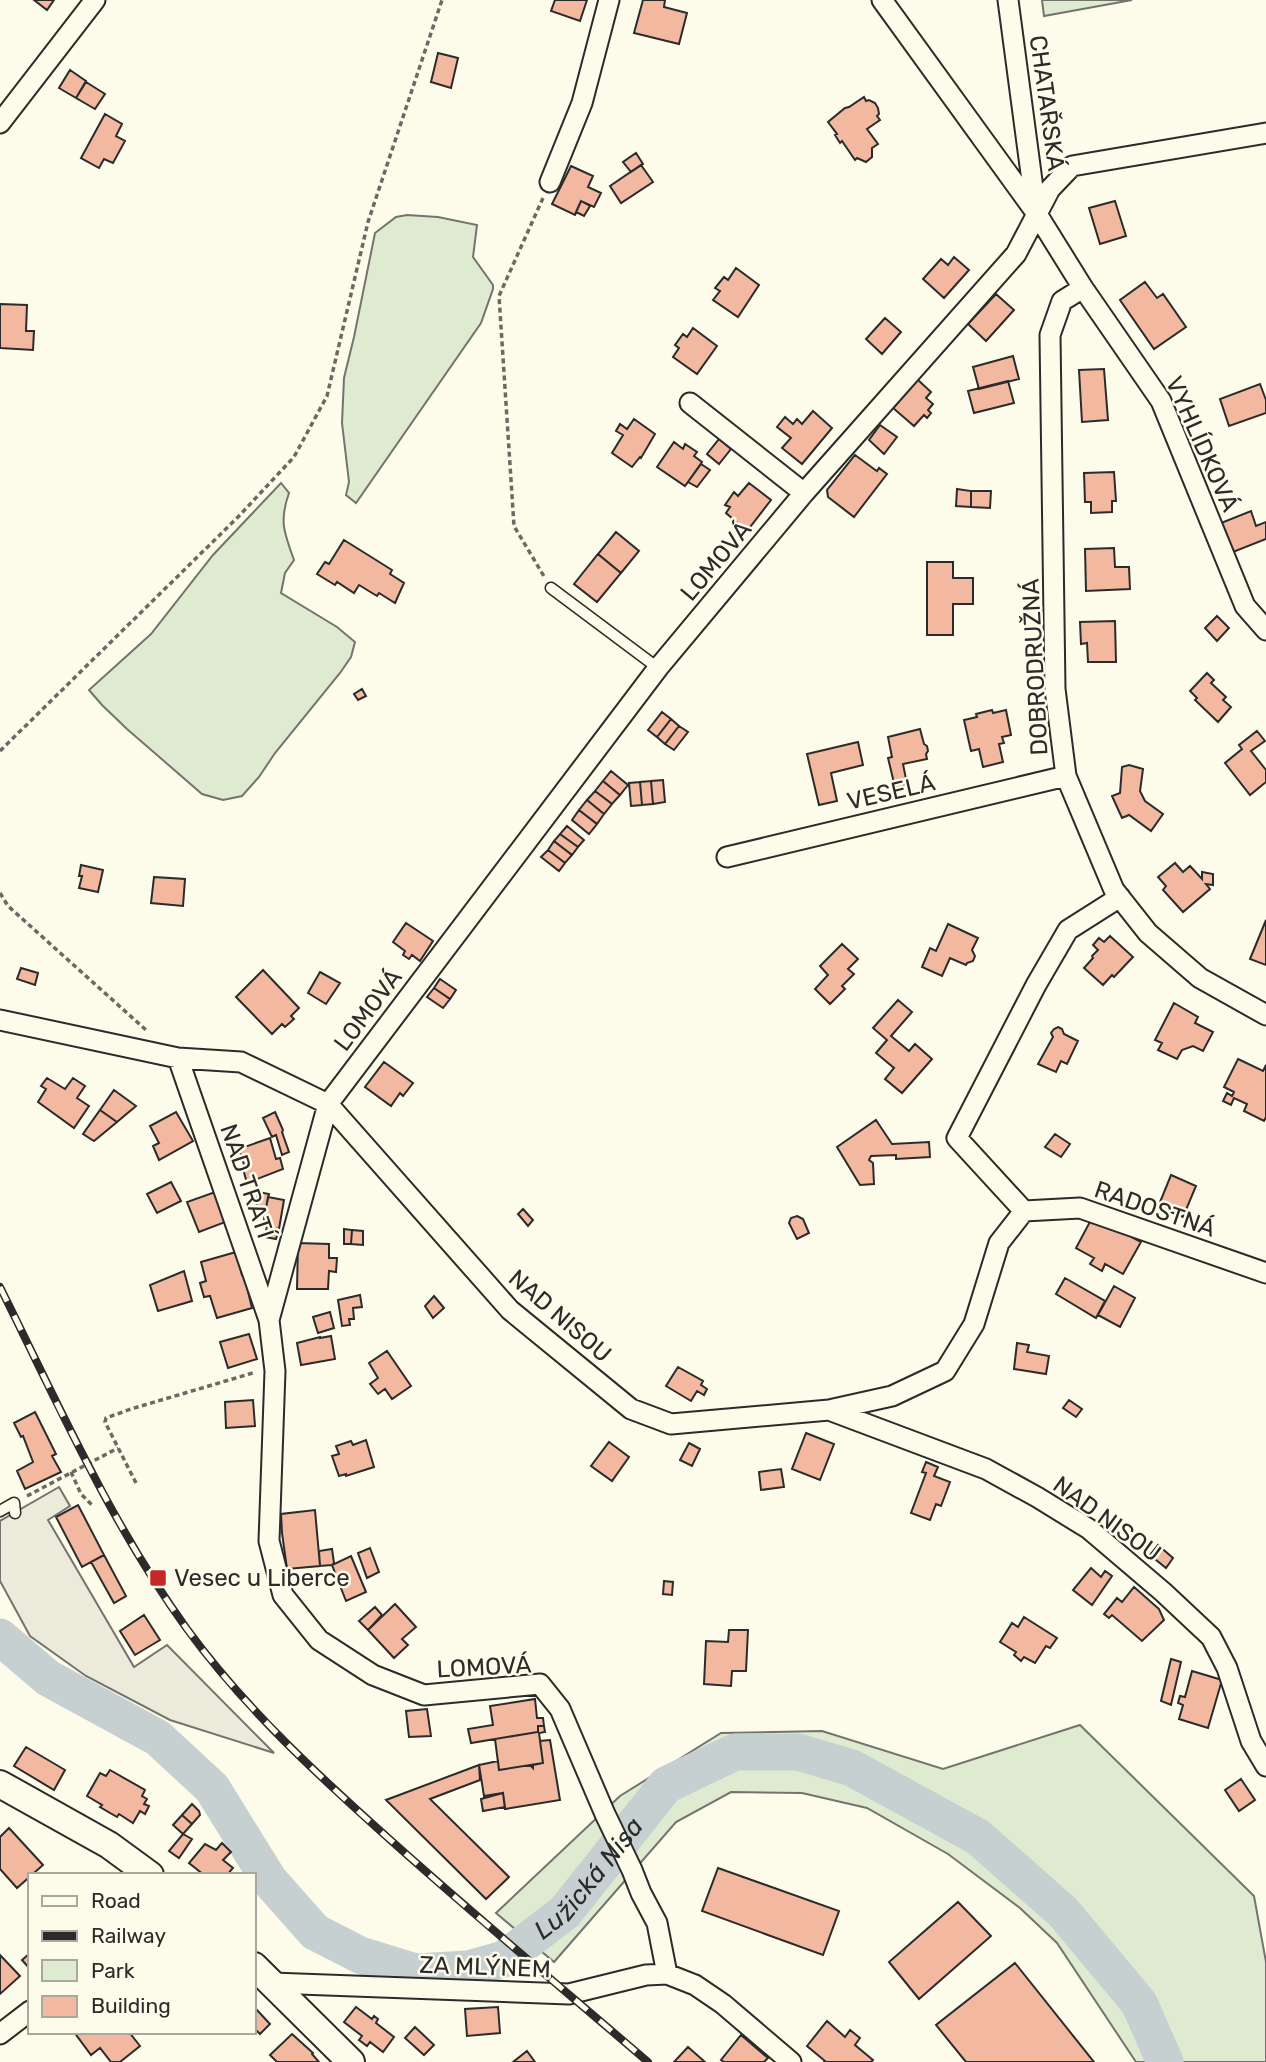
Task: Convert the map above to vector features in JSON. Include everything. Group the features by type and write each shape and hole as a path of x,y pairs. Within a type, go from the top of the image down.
{"street":[{"path":"0,123 95,0"},
{"path":"550,182 582,103 610,0"},
{"name":"VYHLÍDKOVÁ","path":"882,0 1037,214 1083,288 1161,401 1245,606 1266,630"},
{"name":"CHATAŘSKÁ","path":"1008,0 1037,214"},
{"path":"1037,214 1051,189 1072,166 1266,133"},
{"name":"LOMOVÁ","path":"667,1974 657,1923 605,1814 560,1709 540,1684 424,1695 373,1675 319,1640 283,1595 269,1541 275,1371 269,1320 328,1104 658,668 804,493 1016,254 1037,214"},
{"name":"DOBRODRUŽNÁ","path":"1083,288 1062,301 1050,335 1055,689 1066,776 1114,890 1148,933 1200,978 1266,1015"},
{"path":"690,402 804,493"},
{"name":"VESELÁ","path":"727,857 1066,776"},
{"path":"1024,1210 957,1138 1036,985 1068,930 1120,897"},
{"path":"0,1020 178,1058 241,1062 328,1104"},
{"name":"NAD TRATÍ","path":"178,1058 269,1320"},
{"name":"NAD NISOU","path":"328,1104 510,1310 632,1409 671,1424 829,1410 892,1396 944,1371 974,1324 999,1243 1024,1210"},
{"name":"RADOSTNÁ","path":"1024,1210 1080,1208 1266,1273"},
{"name":"NAD NISOU","path":"829,1410 986,1469 1089,1529 1211,1637 1227,1668 1251,1741 1266,1766"},
{"path":"0,1784 109,1845 147,1873"},
{"path":"263,1974 351,2062"},
{"name":"ZA MLÝNEM","path":"263,1974 569,1994 646,1975 667,1974"},
{"path":"667,1974 695,1985 723,2004 791,2062"},
{"path":"0,2034 28,2013"}],"lane":[{"path":"551,588 658,668"},
{"path":"0,1511 15,1508"}],"path":[{"path":"0,751 238,517 294,457 327,396 368,222 442,0"},
{"path":"550,182 499,296 514,526 551,588"},
{"path":"0,893 8,905 147,1030"},
{"path":"136,1483 105,1422 108,1416 258,1372 275,1371"},
{"path":"15,1508 71,1472 118,1448"},
{"path":"71,1472 81,1494 93,1506"}],"green space":[{"path":"1042,0 1132,0 1044,16"},
{"path":"396,217 438,217 477,225 473,257 493,285 493,289 481,323 356,503 346,495 349,482 342,423 344,378 375,233"},
{"path":"281,483 289,493 284,511 284,526 294,560 285,573 281,593 337,627 355,642 351,657 340,673 275,753 259,777 242,796 223,800 202,794 127,729 89,690 151,634 213,555"},
{"path":"1080,1725 1254,1896 1266,1962 1266,2062 1136,2062 1057,1943 1020,1908 948,1854 867,1808 802,1793 731,1792 676,1822 554,1962 496,1913 620,1796 721,1733 822,1731 943,1769"}],"shaded area":[{"path":"59,1487 70,1506 48,1520 134,1667 167,1645 274,1753 170,1720 86,1676 30,1636 0,1581 0,1521"}],"building":[{"path":"34,0 54,0 47,10"},
{"path":"555,0 587,0 580,21 551,11"},
{"path":"643,0 665,0 664,7 687,13 679,44 634,33"},
{"path":"438,53 458,58 451,88 431,82"},
{"path":"70,70 86,81 76,98 59,88"},
{"path":"86,82 105,94 95,109 76,98"},
{"path":"864,97 866,101 875,103 880,120 867,129 878,144 872,148 872,157 866,162 857,158 855,160 842,141 840,143 828,122"},
{"path":"105,114 122,124 116,136 125,141 113,163 104,159 99,168 81,158"},
{"path":"636,153 643,164 631,172 623,162"},
{"path":"641,165 653,182 621,203 610,186"},
{"path":"571,166 593,176 588,187 601,193 594,207 581,201 575,215 552,204"},
{"path":"581,201 590,206 584,216 576,212"},
{"path":"1115,201 1126,236 1100,244 1089,208"},
{"path":"954,257 969,270 944,298 923,279 941,259 948,265"},
{"path":"736,268 759,285 738,317 713,300 720,291 715,288 724,277 728,280"},
{"path":"1145,282 1157,298 1163,294 1186,327 1154,349 1120,300"},
{"path":"996,294 1014,310 986,341 968,324"},
{"path":"0,304 27,305 26,331 34,331 33,350 0,348"},
{"path":"885,318 901,332 882,354 866,339"},
{"path":"693,328 717,346 697,374 673,357 679,348 675,345 683,334 687,337"},
{"path":"1013,356 1019,379 979,389 973,367"},
{"path":"1104,369 1108,420 1082,422 1079,370"},
{"path":"917,379 931,392 926,398 933,404 928,410 931,413 927,418 924,415 914,426 893,408"},
{"path":"1008,381 1014,403 974,413 968,391"},
{"path":"1260,384 1266,400 1266,413 1229,426 1220,399"},
{"path":"813,411 832,428 802,464 782,448 791,438 777,427 785,417 793,424 797,419 802,424"},
{"path":"634,419 655,434 641,458 632,467 612,453 623,435 616,431 620,424 627,429"},
{"path":"880,425 897,437 884,454 869,440"},
{"path":"719,439 731,449 719,464 707,454"},
{"path":"674,442 683,449 685,444 697,452 694,456 702,462 685,486 657,467"},
{"path":"855,455 877,471 879,468 887,474 854,517 828,497 827,490"},
{"path":"701,464 710,470 697,487 688,482"},
{"path":"1114,472 1116,501 1112,501 1112,512 1091,513 1091,502 1085,502 1084,473"},
{"path":"749,483 771,500 747,531 726,513 730,507 725,505 734,492 738,496"},
{"path":"957,489 971,491 971,507 956,506"},
{"path":"971,491 991,491 990,508 971,507"},
{"path":"1251,511 1256,526 1266,522 1266,539 1233,552 1221,523"},
{"path":"616,532 639,551 621,573 598,554"},
{"path":"344,540 392,570 390,574 404,583 395,603 359,585 354,593 317,574 325,562 329,564"},
{"path":"1114,548 1115,567 1129,567 1130,589 1086,591 1085,549"},
{"path":"598,554 621,573 597,602 574,584"},
{"path":"927,562 953,562 953,578 973,578 973,604 953,604 953,635 927,635"},
{"path":"1217,616 1229,628 1217,641 1205,628"},
{"path":"1115,621 1116,662 1088,662 1087,643 1081,644 1080,622"},
{"path":"1207,673 1214,680 1211,683 1226,697 1223,700 1231,707 1218,722 1195,700 1197,698 1190,691"},
{"path":"362,689 366,696 358,700 354,694"},
{"path":"992,710 993,713 1006,710 1011,735 1002,737 1004,743 999,744 1003,762 983,767 979,749 971,751 964,720"},
{"path":"662,712 671,719 657,737 648,730"},
{"path":"671,719 679,726 665,744 657,737"},
{"path":"679,726 688,732 674,750 665,744"},
{"path":"920,729 927,746 927,759 903,764 907,784 895,787 888,758 892,757 888,737"},
{"path":"1257,731 1265,741 1251,751 1266,770 1266,782 1250,795 1225,763 1242,749 1239,745"},
{"path":"858,742 863,765 831,773 837,801 819,805 807,754"},
{"path":"1129,765 1143,769 1140,791 1145,801 1163,814 1151,831 1129,815 1122,818 1112,796 1120,793 1122,767"},
{"path":"611,771 628,785 620,795 603,781"},
{"path":"663,780 665,802 653,804 651,781"},
{"path":"603,781 620,795 612,804 595,791"},
{"path":"651,781 653,804 642,805 640,782"},
{"path":"640,782 642,805 631,806 629,783"},
{"path":"595,791 612,804 604,814 587,800"},
{"path":"587,800 604,814 597,824 579,810"},
{"path":"579,810 597,824 589,834 572,820"},
{"path":"567,826 584,840 578,847 560,834"},
{"path":"560,834 578,847 572,855 554,841"},
{"path":"554,841 572,855 565,863 548,850"},
{"path":"548,850 565,863 559,871 541,857"},
{"path":"1175,863 1183,872 1190,866 1202,879 1202,872 1213,874 1213,885 1206,884 1210,889 1183,912 1163,890 1166,886 1158,877"},
{"path":"81,865 103,870 98,892 79,888"},
{"path":"154,877 185,879 183,906 151,903"},
{"path":"1266,920 1266,965 1250,959"},
{"path":"406,923 433,941 420,961 412,955 409,959 403,955 405,951 393,942"},
{"path":"948,924 978,938 972,950 975,956 973,961 966,965 950,958 942,976 922,967 930,948 936,951"},
{"path":"1110,936 1133,957 1103,985 1084,968 1098,950 1093,945 1099,938 1104,942"},
{"path":"842,944 858,959 848,969 854,974 842,986 845,989 830,1004 815,989 828,975 820,966"},
{"path":"21,968 38,973 35,985 17,979"},
{"path":"263,970 299,1008 291,1016 294,1019 285,1027 282,1024 272,1034 236,997"},
{"path":"320,972 340,983 326,1004 308,993"},
{"path":"440,979 456,990 450,999 434,988"},
{"path":"434,988 450,999 443,1008 427,997"},
{"path":"898,1000 912,1012 891,1036 909,1051 915,1044 932,1059 902,1093 885,1079 894,1068 876,1053 887,1040 873,1028"},
{"path":"1174,1003 1198,1017 1195,1023 1213,1032 1203,1051 1193,1046 1182,1050 1177,1059 1158,1050 1162,1043 1155,1040"},
{"path":"1058,1027 1064,1034 1078,1041 1067,1064 1061,1061 1056,1072 1038,1064 1053,1037 1051,1033"},
{"path":"1238,1059 1263,1071 1266,1065 1264,1121 1244,1111 1247,1104 1234,1098 1231,1105 1223,1101 1227,1093 1232,1096 1234,1092 1224,1087"},
{"path":"384,1062 413,1083 403,1096 400,1093 391,1106 365,1087"},
{"path":"47,1078 65,1089 73,1078 85,1086 77,1098 89,1106 74,1128 38,1102 46,1089 41,1086"},
{"path":"114,1090 136,1106 117,1122 100,1110"},
{"path":"100,1110 117,1122 94,1141 83,1134"},
{"path":"176,1112 193,1141 159,1160 153,1146 159,1143 150,1126"},
{"path":"275,1112 289,1152 282,1155 276,1135 272,1137 263,1118"},
{"path":"876,1120 892,1144 929,1142 930,1157 896,1159 896,1155 871,1156 869,1160 873,1163 874,1184 860,1185 837,1147"},
{"path":"1055,1134 1070,1144 1061,1157 1045,1147"},
{"path":"270,1138 276,1159 280,1158 283,1169 247,1183 239,1149"},
{"path":"1171,1175 1196,1186 1183,1217 1158,1207"},
{"path":"171,1182 181,1201 157,1213 147,1194"},
{"path":"218,1191 228,1221 199,1232 187,1202"},
{"path":"258,1192 269,1194 265,1212 256,1210"},
{"path":"268,1197 284,1200 279,1229 263,1225"},
{"path":"523,1209 533,1220 528,1226 518,1214"},
{"path":"797,1216 803,1219 809,1233 797,1239 789,1223 791,1218"},
{"path":"1093,1216 1141,1242 1123,1274 1105,1264 1102,1271 1090,1264 1094,1258 1076,1248"},
{"path":"267,1226 279,1229 276,1239 265,1237"},
{"path":"344,1229 352,1230 351,1244 344,1244"},
{"path":"352,1230 363,1231 363,1245 351,1244"},
{"path":"298,1243 329,1244 329,1258 337,1258 336,1272 329,1271 328,1289 297,1289"},
{"path":"236,1252 252,1308 217,1318 210,1296 204,1297 200,1283 206,1281 201,1262"},
{"path":"184,1271 192,1301 158,1311 150,1285"},
{"path":"1065,1278 1105,1301 1096,1318 1056,1294"},
{"path":"1114,1286 1135,1298 1120,1327 1098,1315"},
{"path":"360,1295 362,1307 353,1308 354,1319 349,1319 350,1325 342,1326 338,1300"},
{"path":"434,1296 444,1308 433,1318 425,1306"},
{"path":"330,1312 334,1328 318,1333 313,1317"},
{"path":"249,1334 257,1359 228,1368 220,1342"},
{"path":"331,1336 335,1359 301,1365 297,1343"},
{"path":"1017,1343 1029,1345 1027,1352 1049,1356 1046,1374 1014,1369"},
{"path":"387,1351 411,1386 392,1399 385,1389 378,1394 370,1384 378,1378 369,1363"},
{"path":"678,1367 703,1381 701,1385 707,1389 704,1395 697,1391 691,1401 666,1386"},
{"path":"253,1400 255,1426 226,1428 225,1402"},
{"path":"1069,1400 1082,1409 1076,1417 1063,1408"},
{"path":"35,1412 56,1454 52,1456 61,1472 25,1489 17,1471 33,1462 23,1436 21,1437 14,1423"},
{"path":"806,1433 834,1444 820,1480 792,1469"},
{"path":"366,1440 374,1467 339,1476 332,1456 339,1454 336,1446 351,1441 353,1445"},
{"path":"609,1442 629,1457 612,1481 591,1466"},
{"path":"689,1443 700,1449 692,1466 680,1460"},
{"path":"926,1462 938,1467 934,1476 950,1482 941,1506 936,1504 930,1520 911,1513 926,1473 922,1472"},
{"path":"781,1469 784,1487 761,1490 759,1472"},
{"path":"78,1505 104,1555 82,1567 56,1517"},
{"path":"315,1510 320,1566 287,1569 281,1514"},
{"path":"1158,1545 1173,1558 1166,1568 1150,1555"},
{"path":"370,1548 379,1572 367,1578 358,1553"},
{"path":"332,1549 334,1563 320,1566 319,1551"},
{"path":"104,1555 126,1596 114,1603 91,1562"},
{"path":"351,1556 366,1592 346,1601 332,1565"},
{"path":"1091,1568 1101,1577 1105,1571 1112,1576 1092,1605 1073,1590"},
{"path":"664,1581 673,1582 672,1595 663,1594"},
{"path":"1134,1587 1159,1609 1164,1620 1142,1641 1112,1615 1109,1618 1104,1614 1117,1598 1122,1602"},
{"path":"395,1604 416,1627 402,1639 408,1645 394,1658 368,1630"},
{"path":"375,1607 382,1615 368,1630 359,1621"},
{"path":"144,1615 160,1640 135,1655 120,1631"},
{"path":"1024,1617 1057,1638 1050,1648 1046,1646 1035,1663 1024,1657 1021,1661 1014,1655 1016,1652 1000,1642 1012,1623 1018,1627"},
{"path":"729,1630 748,1630 746,1671 732,1671 731,1686 704,1684 706,1641 728,1642"},
{"path":"1171,1659 1181,1662 1171,1705 1161,1701"},
{"path":"1192,1671 1222,1680 1208,1728 1179,1719 1183,1705 1178,1703 1180,1696 1185,1697"},
{"path":"535,1699 537,1718 543,1718 544,1726 538,1726 538,1732 471,1743 468,1729 493,1725 490,1706"},
{"path":"427,1709 431,1736 409,1737 406,1711"},
{"path":"538,1726 544,1726 545,1732 539,1733 543,1763 499,1770 495,1739 538,1732"},
{"path":"550,1740 560,1800 505,1809 503,1793 484,1796 479,1765 498,1761 499,1770 530,1765 533,1768 533,1765 543,1763 540,1741"},
{"path":"26,1747 65,1770 54,1790 14,1766"},
{"path":"479,1765 480,1780 430,1799 509,1877 486,1899 386,1800"},
{"path":"110,1770 145,1790 142,1796 147,1799 144,1804 149,1806 145,1814 140,1811 133,1823 119,1814 117,1817 87,1796 100,1773 106,1776"},
{"path":"1241,1779 1255,1800 1239,1811 1225,1790"},
{"path":"503,1793 505,1807 483,1811 481,1799"},
{"path":"192,1804 200,1815 192,1824 182,1815"},
{"path":"182,1815 192,1824 183,1834 173,1825"},
{"path":"9,1828 43,1865 34,1873 28,1873 28,1878 17,1888 0,1869 0,1837"},
{"path":"183,1834 192,1839 179,1858 169,1851"},
{"path":"222,1843 231,1852 223,1860 233,1868 229,1873 202,1873 189,1863 205,1844 216,1850"},
{"path":"718,1868 839,1911 823,1955 702,1911"},
{"path":"958,1902 991,1936 919,1999 889,1962"},
{"path":"0,1955 20,1976 0,1994"},
{"path":"28,1955 28,1967 22,1960"},
{"path":"1015,1963 1094,2062 966,2062 936,2025"},
{"path":"356,2007 372,2019 374,2016 378,2019 376,2023 394,2037 383,2052 370,2042 367,2046 359,2040 362,2036 344,2022"},
{"path":"498,2007 500,2033 467,2036 465,2009"},
{"path":"256,2009 270,2024 260,2034 256,2030"},
{"path":"827,2021 845,2037 850,2030 860,2038 855,2045 873,2060 824,2062 807,2046"},
{"path":"415,2027 434,2045 424,2055 405,2038"},
{"path":"75,2034 131,2034 140,2046 120,2062 111,2062 100,2048 91,2055"},
{"path":"292,2034 319,2062 277,2062 270,2055"},
{"path":"741,2035 768,2058 764,2062 721,2060"},
{"path":"688,2047 705,2062 674,2062"},
{"path":"527,2051 535,2062 513,2062"}],"waterway":[{"name":"Lužická Nisa","path":"0,1637 48,1678 158,1738 212,1788 269,1880 315,1932 360,1955 415,1972 468,1969 504,1959 565,1912 666,1785 735,1752 798,1752 852,1768 978,1837 1063,1912 1139,2003 1165,2062"}],"railway":[{"path":"0,1287 65,1419 134,1548 187,1629 234,1688 340,1795 648,2062"}],"place":[{"name":"Vesec u Liberce","path":"158,1578"}]}
